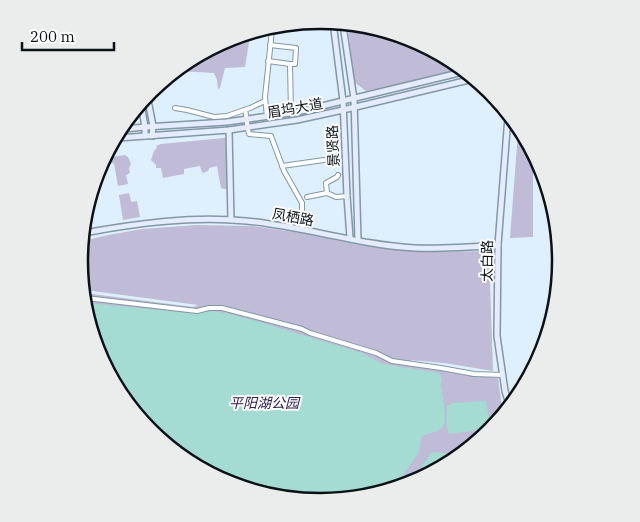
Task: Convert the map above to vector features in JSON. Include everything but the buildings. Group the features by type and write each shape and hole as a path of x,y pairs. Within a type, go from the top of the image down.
{"main road":[{"name":"景贤路","path":"334,29 343,101 350,238"},
{"name":"景贤路","path":"344,30 354,99 358,240"},
{"name":"眉坞大道","path":"130,128 227,122 291,113 456,74"},
{"name":"眉坞大道","path":"124,138 229,130 297,120 466,81"},
{"path":"149,104 153,126 152,136"},
{"path":"142,112 145,136"},
{"name":"太白路","path":"507,125 498,245 497,336 507,398"},
{"path":"229,130 231,220"},
{"name":"凤栖路","path":"90,233 151,222 231,220 271,224 414,248 498,245"}],"street":[{"path":"267,117 265,101 271,34"},
{"path":"268,62 296,64 296,48 270,45"},
{"path":"290,64 291,113"},
{"path":"175,108 214,117 227,116 265,101"},
{"path":"245,110 249,134 271,136 282,166 302,203 302,230"},
{"path":"282,166 324,160"},
{"path":"326,193 326,182 338,175"},
{"path":"307,197 326,193 336,197 347,196"},
{"path":"91,299 197,311 209,308 222,308 302,329 376,353 392,361 474,374 503,375"}],"green space":[{"path":"349,31 365,33 409,46 452,71 400,85 366,91 354,82"},
{"path":"249,40 245,67 225,68 220,88 218,89 214,73 186,71 217,53"},
{"path":"226,138 228,189 221,188 217,166 209,168 204,173 200,166 184,169 184,174 163,178 161,168 156,168 156,165 151,160 157,148 156,146 161,144"},
{"path":"517,139 533,168 533,237 510,238"},
{"path":"125,155 128,157 131,164 129,168 130,173 126,175 128,184 118,186 114,163 109,164 113,156"},
{"path":"129,193 132,202 137,201 140,217 123,220 119,195"},
{"path":"197,225 252,226 301,233 359,245 424,252 483,251 489,253 493,371 444,363 409,360 445,370 498,378 502,405 473,436 436,462 409,476 365,489 335,493 305,493 275,489 231,476 191,454 167,436 145,414 127,390 105,350 92,306 90,294 193,307 198,305 90,291 88,276 89,240 142,229"}],"shaded area":[{"name":"平阳湖公园","path":"92,303 190,313 211,311 226,313 362,353 383,364 440,373 445,421 442,428 421,438 418,454 401,479 365,489 335,493 305,493 275,489 231,476 191,454 167,436 145,414 127,390 105,350"},
{"path":"486,401 489,420 480,428 449,434 447,406 452,403"},
{"path":"432,452 450,453 436,462 417,472"}]}
